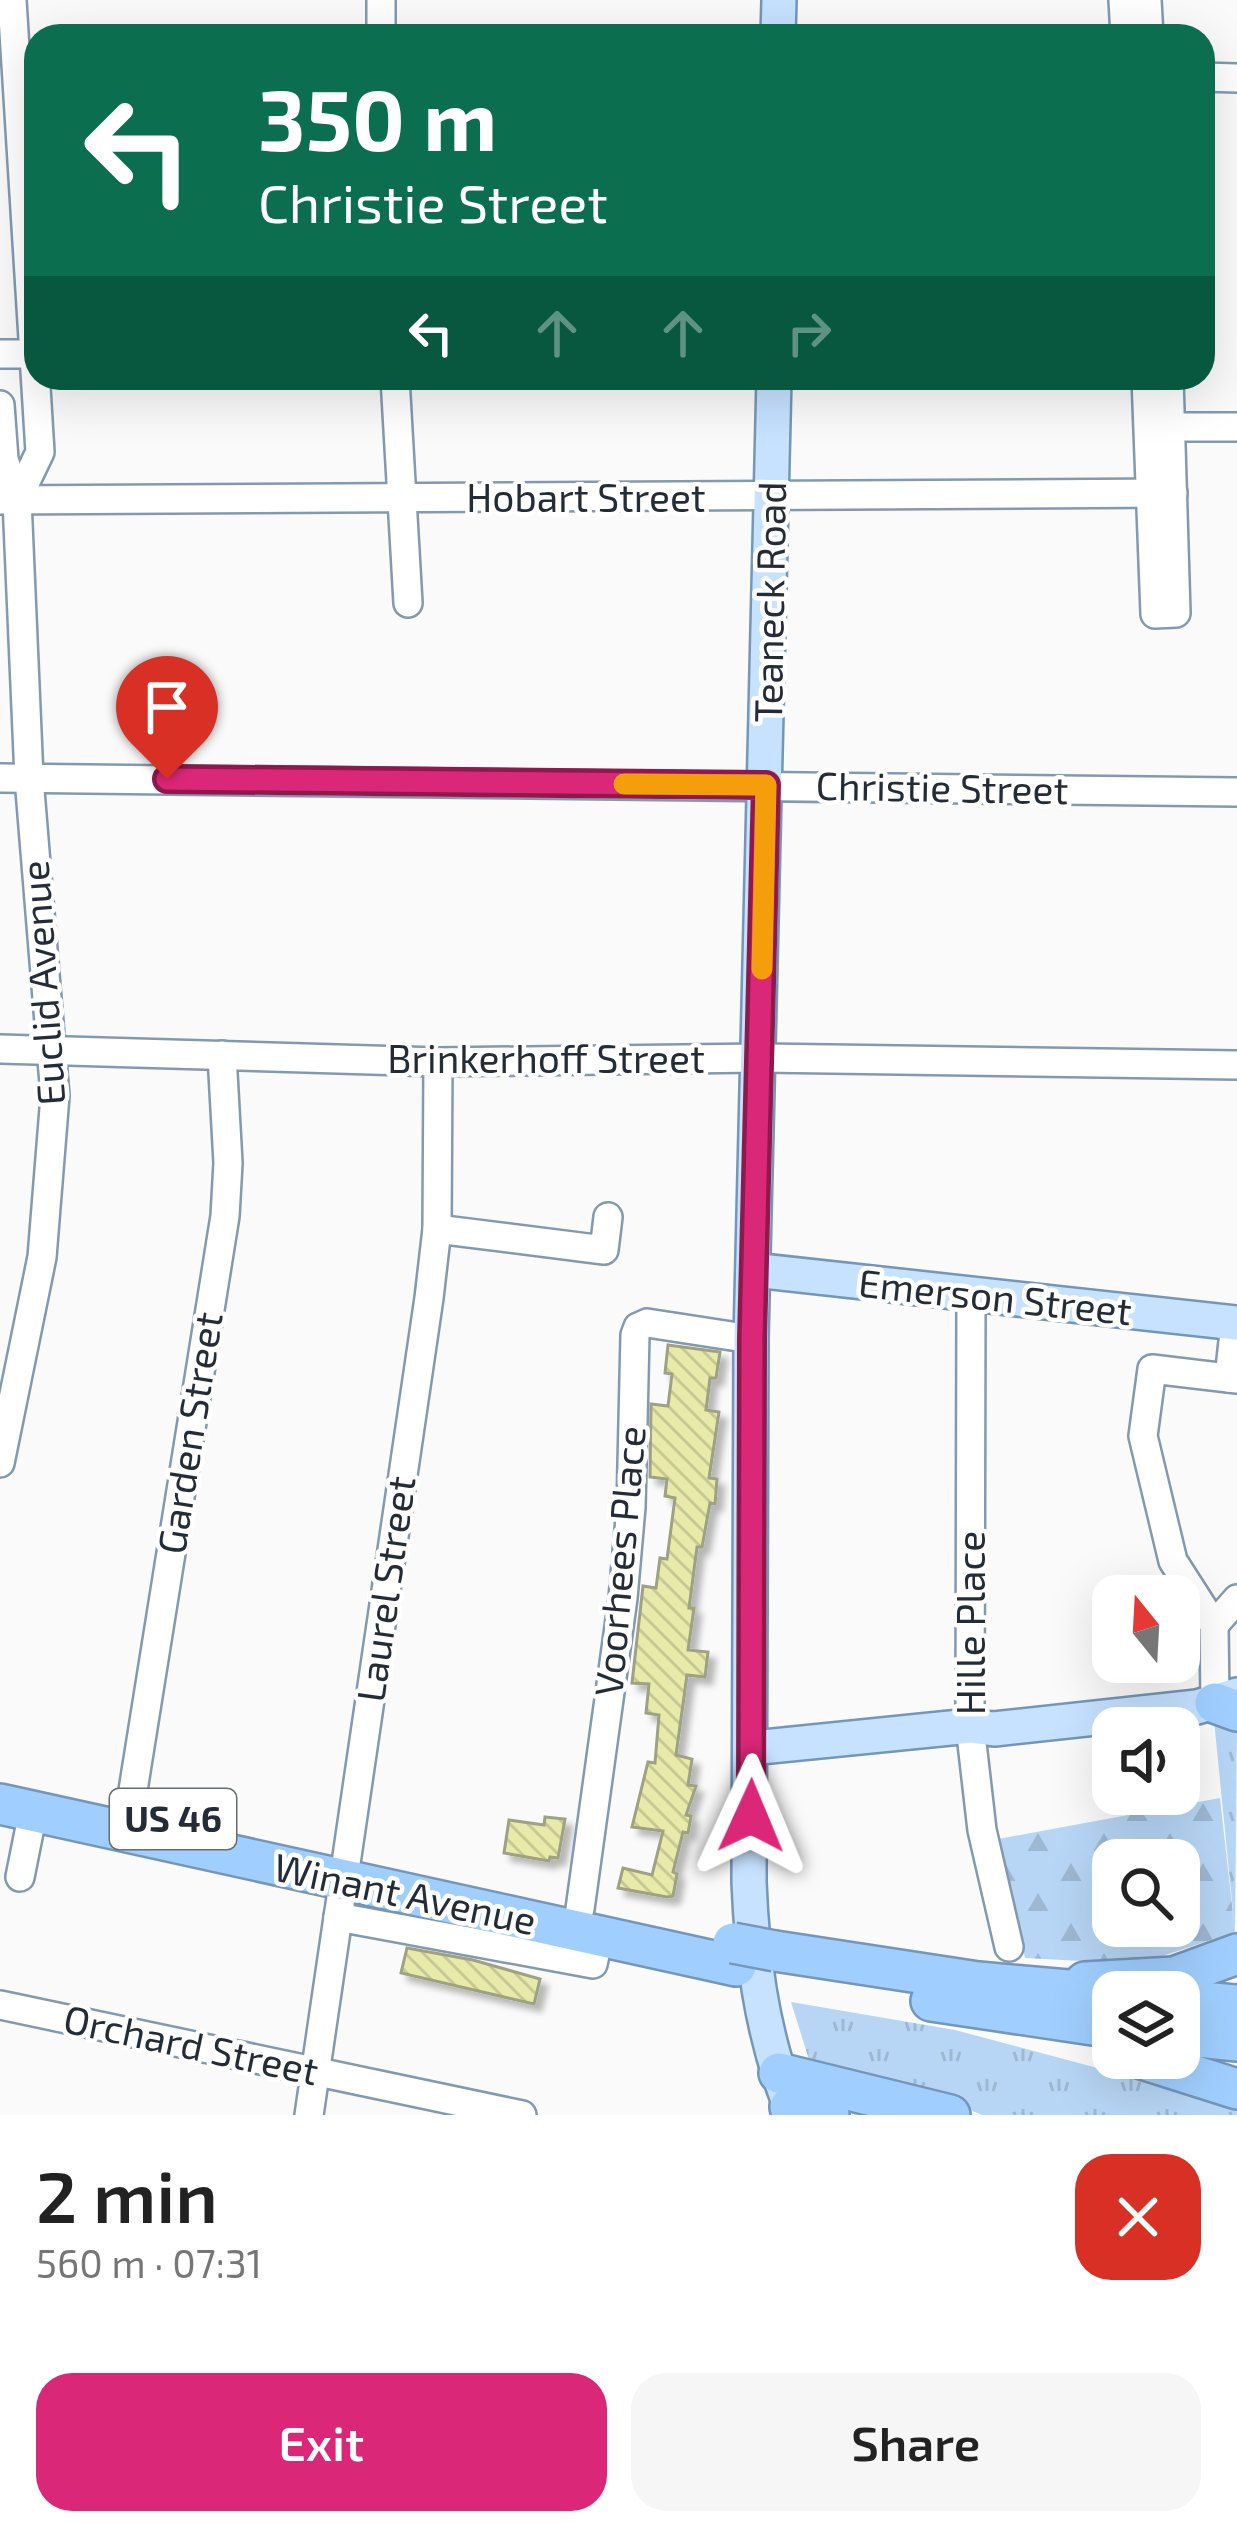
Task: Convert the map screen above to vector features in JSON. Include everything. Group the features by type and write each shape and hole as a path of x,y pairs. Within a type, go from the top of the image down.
{"highway":[{"name":"Winant Avenue","path":"0,1781 130,1809 429,1915 471,1924 589,1923"},
{"name":"Winant Avenue","path":"17,1808 343,1885 589,1923"},
{"name":"US 46","path":"589,1923 1006,2014 1092,2025"},
{"path":"1035,1988 1113,1978 1174,1977 1237,1954"},
{"name":"US 46","path":"777,1962 1092,1992"},
{"path":"1200,2002 1237,2005"},
{"path":"1006,2014 1092,2042"},
{"path":"1200,2037 1237,2041"},
{"path":"1200,2078 1232,2088"},
{"path":"798,2102 950,2115"}],"main road":[{"name":"Teaneck Road","path":"774,390 752,1339 752,1960 798,2102"},
{"name":"Emerson Street","path":"753,1270 1236,1323"},
{"path":"752,1748 970,1726 994,1729 1230,1703"}],"street":[{"name":"Euclid Avenue","path":"12,0 18,88 14,238 24,296"},
{"name":"Euclid Avenue","path":"8,500 40,452 36,390"},
{"path":"396,390 408,604"},
{"path":"1149,390 1160,427"},
{"path":"1166,614 1160,427 1167,390"},
{"name":"Euclid Avenue","path":"0,405 8,500 14,778 55,1096 42,1257 11,1355 0,1462"},
{"path":"1160,427 1237,427"},
{"name":"Hobart Street","path":"8,500 1161,493"},
{"name":"Christie Street","path":"14,778 1237,792"},
{"name":"Brinkerhoff Street","path":"0,1049 438,1062 760,1058 1237,1065"},
{"name":"Garden Street","path":"130,1809 225,1216 228,1163 222,1055"},
{"name":"Laurel Street","path":"309,2115 437,1229 438,1062"},
{"path":"437,1229 604,1250 608,1217"},
{"name":"Hille Place","path":"971,1295 970,1726 982,1830 1009,1947"},
{"name":"Voorhees Place","path":"589,1923 631,1507 635,1335 647,1323 752,1339"},
{"path":"1230,1703 1214,1625 1173,1561 1143,1436 1152,1370 1233,1378 1236,1323"},
{"path":"1214,1625 1237,1599"},
{"path":"17,1808 20,1877"},
{"name":"Orchard Street","path":"0,2005 522,2115"}],"green space":[{"path":"1214,1720 1237,1724 1235,1932"},
{"path":"1220,1798 1235,1932 1200,1944 1200,1839 1092,1839 1092,1947 1190,1947 1138,1964 1025,1958 998,1839 1128,1815 1200,1815 1200,1802"},
{"path":"791,2002 955,2030 1092,2067 1092,2079 1138,2079 1232,2104 1237,2115 982,2115 944,2099 811,2066"}],"building":[{"path":"668,1345 720,1352 716,1378 710,1378 706,1410 719,1412 709,1478 717,1479 715,1504 710,1503 702,1547 697,1547 689,1608 694,1608 688,1650 708,1652 705,1677 687,1675 676,1755 692,1759 688,1785 696,1786 686,1815 691,1816 688,1833 683,1832 673,1872 677,1874 673,1896 667,1897 618,1888 623,1868 652,1875 663,1831 632,1827 648,1762 655,1763 659,1715 646,1713 649,1684 632,1683 643,1586 656,1588 660,1558 667,1559 675,1498 665,1496 667,1479 650,1477 651,1404 668,1406 672,1374 665,1373"},
{"path":"545,1817 565,1819 558,1858 549,1861 504,1853 509,1820 544,1825"},
{"path":"407,1948 540,1979 534,2004 401,1973"}],"slow traffic":[{"path":"624,784 766,785 762,969"}],"route":[{"path":"167,779 766,785 752,1339 751,1816"}]}
